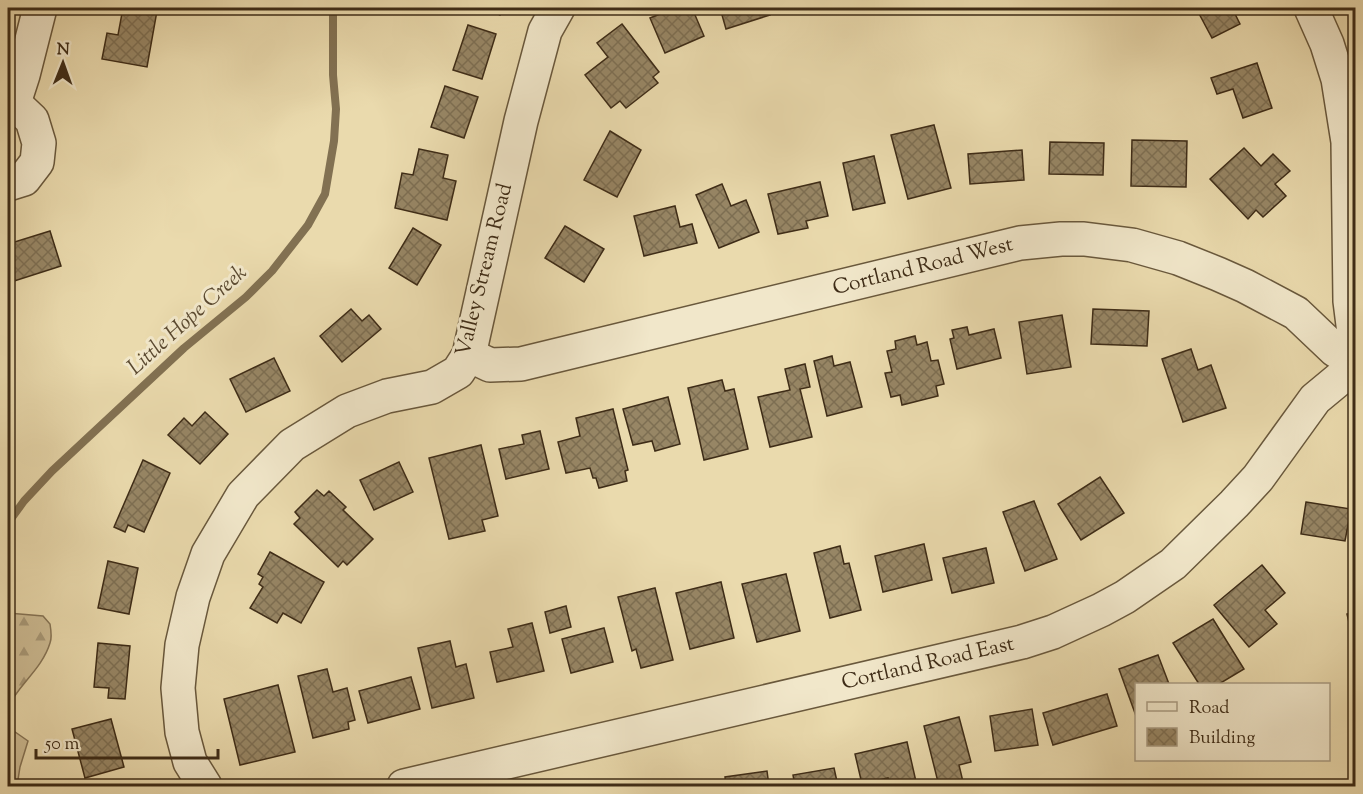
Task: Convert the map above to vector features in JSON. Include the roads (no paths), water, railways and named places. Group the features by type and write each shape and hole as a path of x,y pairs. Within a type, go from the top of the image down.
{"street":[{"path":"8,184 24,179 37,162 39,143 32,120 11,105 23,75 40,8"},
{"name":"Valley Stream Road","path":"205,786 190,762 182,732 178,687 182,645 193,597 208,554 243,495 292,445 347,411 387,396 432,387 458,372 469,355 521,121 545,31 558,8"},
{"path":"1311,8 1327,44 1338,79 1348,142 1350,301 1356,349"},
{"name":"Cortland Road West","path":"469,355 490,365 521,364 1020,243 1084,239 1132,245 1178,258 1218,273 1296,313 1335,350 1356,364"},
{"name":"Cortland Road East","path":"404,786 1022,642 1053,632 1125,597 1173,564 1258,478 1315,399 1356,364"}],"waterway":[{"name":"Little Hope Creek","path":"8,523 24,501 52,471 184,348 246,297 272,271 308,225 325,194 334,141 336,109 333,75 333,8"}]}
